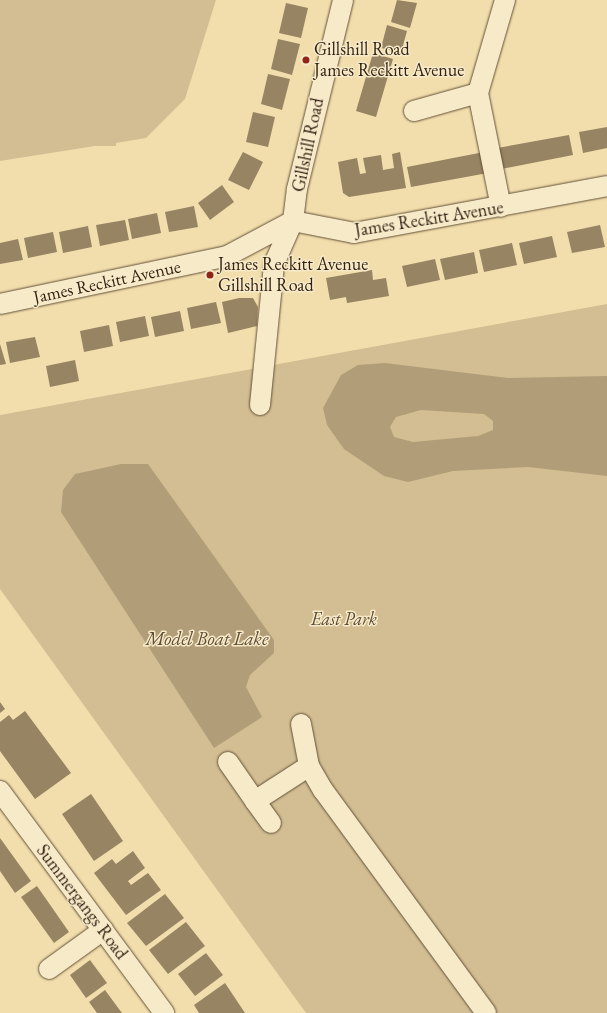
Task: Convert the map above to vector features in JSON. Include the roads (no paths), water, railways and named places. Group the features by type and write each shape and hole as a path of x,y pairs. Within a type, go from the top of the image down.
{"street":[{"name":"Gillshill Road","path":"260,405 274,264 293,221 298,182 343,0"},
{"path":"501,207 478,93 505,0"},
{"path":"414,111 478,93"},
{"name":"James Reckitt Avenue","path":"0,304 227,256 293,221 354,234 607,186"},
{"path":"300,724 309,766 323,790 486,1013"},
{"path":"228,762 271,823"},
{"path":"255,801 309,766"},
{"name":"Summergangs Road","path":"3,801 104,930 164,1013"},
{"path":"50,969 104,930"}],"water":[{"path":"385,363 508,378 607,376 607,476 528,467 453,471 408,482 384,476 344,449 327,425 323,408 341,375 358,365","holes":["421,410 484,414 493,421 493,430 478,436 413,442 394,437 390,427 396,417"]},
{"name":"Model Boat Lake","path":"121,464 148,464 274,640 274,653 250,675 246,687 262,717 214,748 61,512 63,490 75,474"}],"place":[{"name":"Gillshill Road James Reckitt Avenue","path":"306,60"},
{"name":"James Reckitt Avenue Gillshill Road","path":"210,275"}],"park label":[{"name":"East Park","path":"344,619"}]}
